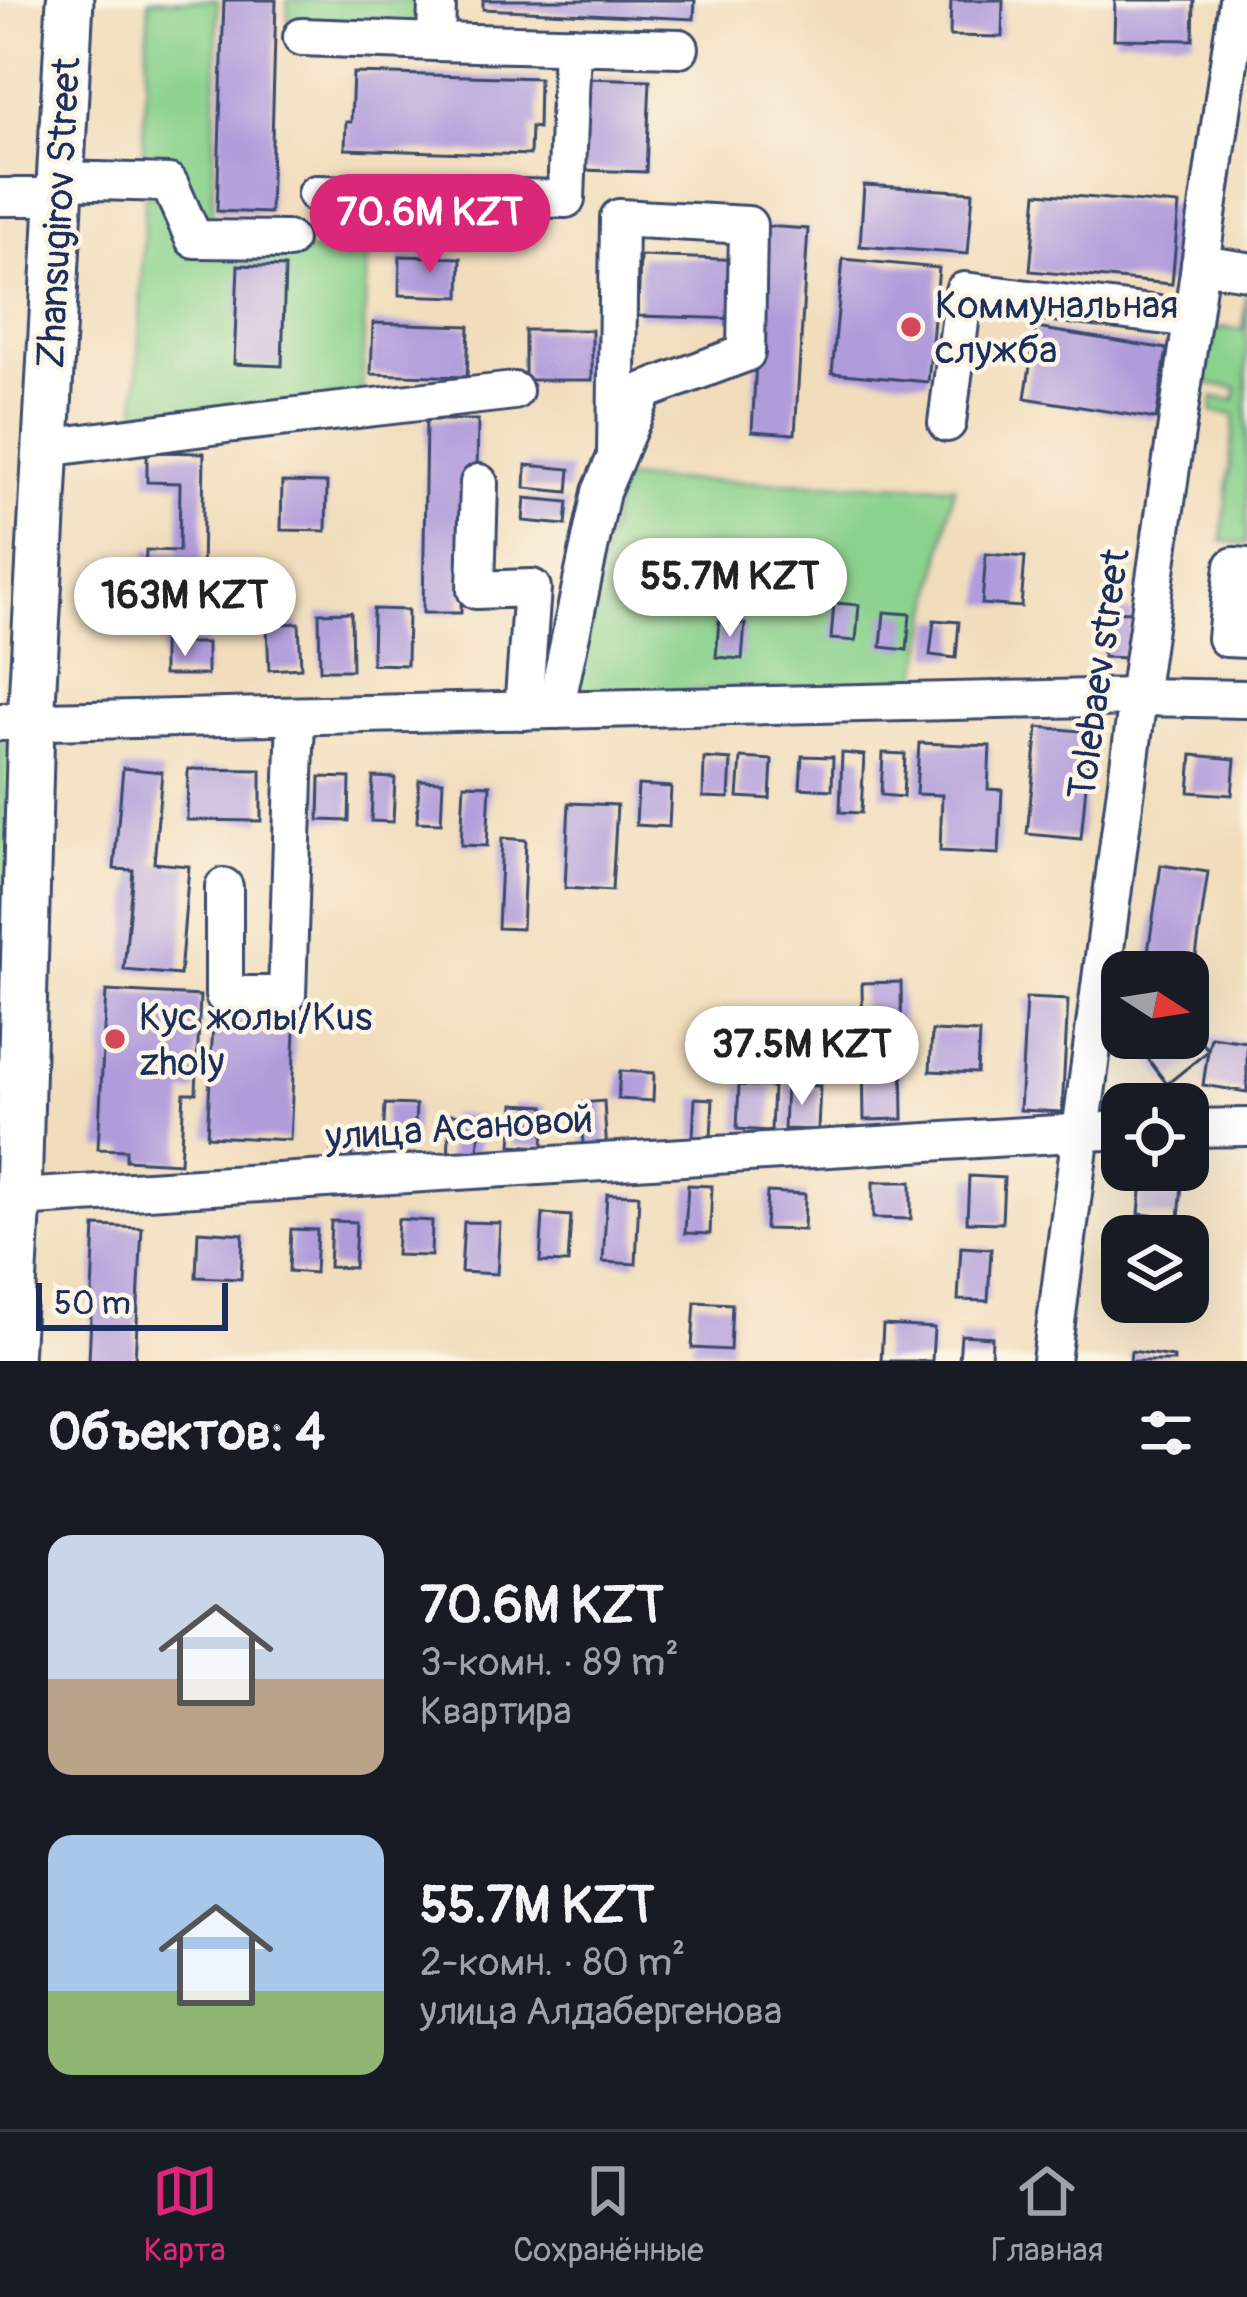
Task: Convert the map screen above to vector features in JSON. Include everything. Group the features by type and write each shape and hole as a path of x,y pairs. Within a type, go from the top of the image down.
{"main road":[{"name":"Zhansugirov Street","path":"9,1361 7,1257 18,1198 16,722 46,448 70,0"}],"street":[{"path":"436,42 437,0"},
{"name":"Tolebaev street","path":"1051,1361 1138,698 1238,0"},
{"path":"302,37 680,48"},
{"path":"316,194 566,199 572,45"},
{"path":"0,197 60,188 169,183 194,239 288,240"},
{"path":"539,711 601,492 616,457 644,391 746,353 748,225 619,218 616,457"},
{"path":"1200,264 1247,271"},
{"path":"947,423 964,292 1192,319"},
{"path":"46,448 514,391"},
{"path":"479,483 476,590 532,589 539,711"},
{"path":"1247,567 1234,566 1226,638 1247,639"},
{"path":"16,722 1247,699"},
{"path":"224,887 224,995 287,995 296,716"},
{"path":"1209,1128 1247,1127"},
{"name":"улица Асановой","path":"18,1198 1101,1130"}],"green space":[{"path":"149,0 218,0 212,223 179,182 142,173"},
{"path":"287,0 424,0 424,33 289,27"},
{"path":"145,196 161,198 184,248 367,252 362,393 136,419"},
{"path":"1247,290 1247,544 1222,541 1235,415 1212,412 1213,398 1235,400 1237,388 1199,383 1204,326 1243,330"},
{"path":"622,479 954,486 917,686 569,693"},
{"path":"17,740 0,1245 0,741"}],"building":[{"path":"224,0 276,0 270,213 217,211"},
{"path":"483,0 695,0 694,19 483,9"},
{"path":"951,0 1003,0 1002,37 950,36"},
{"path":"1115,0 1194,0 1193,40 1114,39"},
{"path":"353,73 539,78 538,128 531,127 530,155 345,149"},
{"path":"583,78 650,80 646,172 580,170"},
{"path":"864,185 973,192 968,254 860,246"},
{"path":"1037,193 1179,205 1172,284 1030,271"},
{"path":"764,226 808,229 795,434 752,431"},
{"path":"400,256 461,258 460,297 399,295"},
{"path":"640,256 745,260 743,319 638,316"},
{"path":"843,259 939,268 928,382 832,373"},
{"path":"238,265 285,267 282,366 234,364"},
{"path":"373,323 469,326 467,377 371,374"},
{"path":"1036,328 1167,349 1156,419 1025,398"},
{"path":"525,330 592,330 592,380 525,380"},
{"path":"426,420 478,420 477,470 464,470 461,613 423,613"},
{"path":"147,452 204,453 202,576 145,576 146,550 179,551 180,483 147,482"},
{"path":"526,465 570,469 568,492 525,488"},
{"path":"282,482 327,483 326,531 281,530"},
{"path":"525,498 568,502 566,525 523,521"},
{"path":"986,554 1025,557 1021,607 982,604"},
{"path":"834,603 859,605 856,641 831,639"},
{"path":"373,609 408,610 407,665 372,664"},
{"path":"1105,611 1132,612 1130,658 1103,657"},
{"path":"351,612 352,670 320,670 319,613"},
{"path":"884,612 910,614 907,650 881,647"},
{"path":"934,620 959,622 956,658 930,655"},
{"path":"719,621 745,624 742,659 716,657"},
{"path":"299,623 301,668 269,670 267,625"},
{"path":"163,643 207,643 207,675 163,675"},
{"path":"1038,727 1091,732 1081,839 1027,834"},
{"path":"919,743 990,746 988,789 1002,790 999,854 940,851 942,795 916,794"},
{"path":"842,753 864,755 861,813 840,812"},
{"path":"883,753 905,754 903,797 881,795"},
{"path":"1192,755 1235,759 1232,795 1189,792"},
{"path":"802,756 833,757 832,790 800,788"},
{"path":"704,758 731,760 729,798 703,797"},
{"path":"741,758 772,760 770,799 738,797"},
{"path":"123,768 162,772 154,863 189,866 180,975 124,970 133,870 114,869"},
{"path":"188,769 261,770 261,821 187,820"},
{"path":"320,777 350,778 349,821 319,820"},
{"path":"373,777 395,778 393,822 371,821"},
{"path":"419,780 443,781 441,823 417,822"},
{"path":"464,784 490,785 487,846 461,845"},
{"path":"638,785 671,787 669,827 636,825"},
{"path":"569,803 617,805 612,891 565,888"},
{"path":"502,838 526,840 522,929 498,928"},
{"path":"1161,865 1208,872 1197,951 1148,951"},
{"path":"901,982 903,1119 864,1120 862,983"},
{"path":"106,991 200,996 196,1093 184,1093 180,1163 126,1160 126,1150 98,1149"},
{"path":"1026,998 1068,1000 1062,1112 1020,1110"},
{"path":"214,1006 296,1010 290,1140 207,1136"},
{"path":"932,1031 979,1033 977,1073 930,1071"},
{"path":"1211,1037 1247,1042 1247,1092 1203,1083"},
{"path":"1148,1059 1198,1059 1168,1083"},
{"path":"620,1071 654,1073 653,1101 618,1099"},
{"path":"739,1085 773,1087 771,1131 737,1129"},
{"path":"786,1085 820,1086 818,1130 784,1129"},
{"path":"695,1098 713,1099 711,1138 693,1137"},
{"path":"604,1101 607,1155 584,1157 580,1103"},
{"path":"385,1104 416,1105 414,1144 383,1143"},
{"path":"514,1104 545,1106 543,1147 511,1145"},
{"path":"450,1114 480,1116 478,1162 448,1161"},
{"path":"332,1138 352,1139 351,1169 331,1168"},
{"path":"969,1176 1004,1178 1002,1223 967,1222"},
{"path":"873,1182 911,1182 911,1219 873,1218"},
{"path":"688,1185 712,1186 710,1234 685,1233"},
{"path":"1141,1191 1181,1191 1179,1215 1139,1214"},
{"path":"767,1192 805,1194 804,1230 765,1229"},
{"path":"607,1194 639,1195 636,1264 603,1262"},
{"path":"543,1214 571,1216 568,1263 540,1262"},
{"path":"398,1219 432,1221 431,1256 396,1255"},
{"path":"331,1221 356,1222 354,1268 329,1267"},
{"path":"464,1222 500,1223 497,1274 461,1272"},
{"path":"95,1226 142,1228 135,1361 89,1361"},
{"path":"291,1229 317,1230 315,1273 289,1271"},
{"path":"198,1231 243,1234 241,1279 196,1277"},
{"path":"961,1247 991,1249 988,1301 958,1300"},
{"path":"695,1302 732,1304 730,1350 692,1348"},
{"path":"883,1325 934,1328 932,1361 881,1361"},
{"path":"961,1335 992,1337 991,1361 959,1361"},
{"path":"1131,1351 1174,1357 1174,1361 1130,1361"}],"place":[{"name":"Коммунальная служба","path":"911,327"},
{"name":"Кус жолы/Kus zholy","path":"115,1039"}]}
